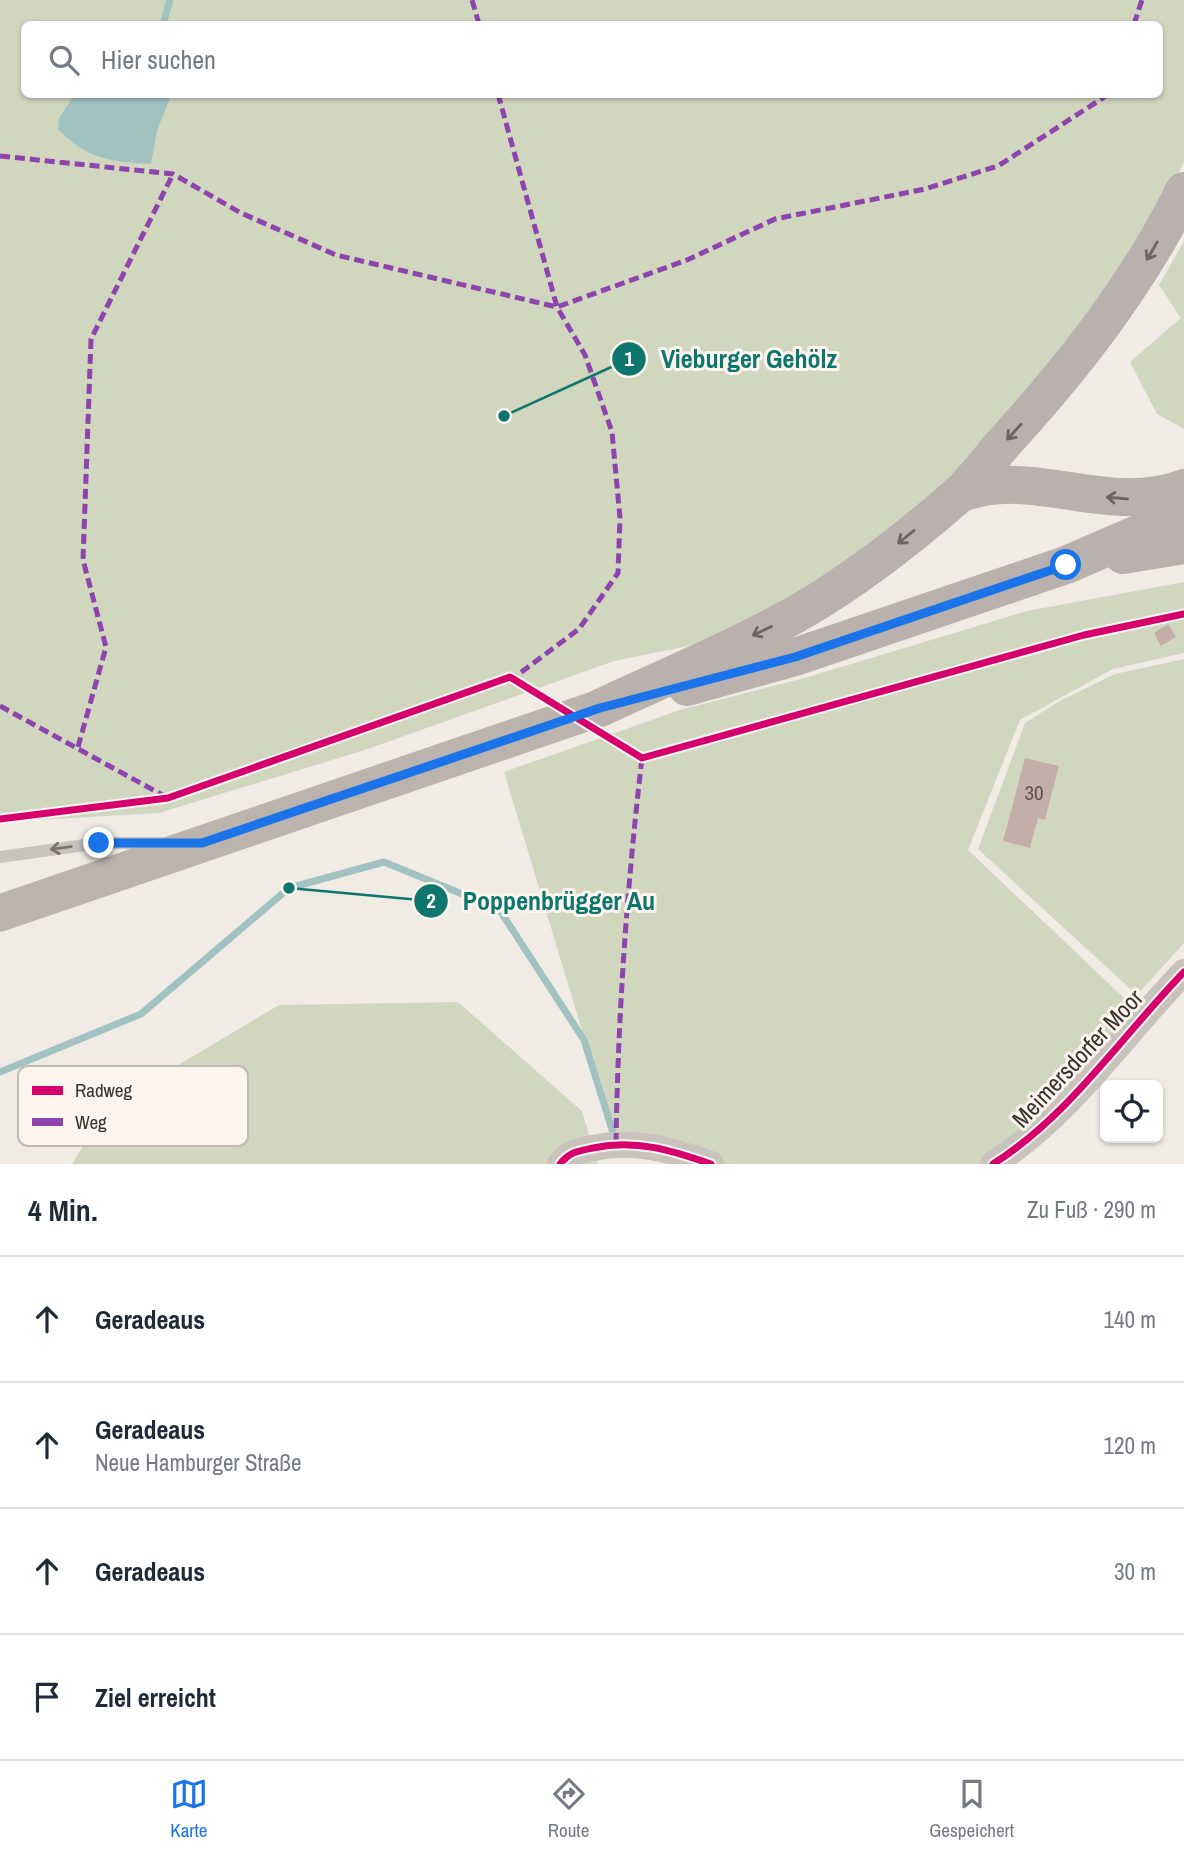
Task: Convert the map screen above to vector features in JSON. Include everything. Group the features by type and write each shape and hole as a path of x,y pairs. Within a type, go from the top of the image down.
{"main road":[{"path":"607,725 821,599 863,570 959,494 1050,392 1102,326 1136,277 1184,191"},
{"path":"959,494 981,487 1025,486 1132,499 1184,488"},
{"path":"0,913 202,843 607,725 795,657 1066,565 1184,514"},
{"path":"1066,565 1184,545"}],"street":[{"name":"Meimersdorfer Moor","path":"993,1164 1033,1136 1097,1070 1142,1015 1184,972"},
{"path":"559,1164 568,1154 616,1143 661,1147 711,1164"}],"lane":[{"path":"0,857 99,843 202,843"}],"path":[{"path":"607,725 642,758 1084,635 1184,614"},
{"path":"0,819 168,799 510,677"}],"green space":[{"path":"0,0 1184,0 1184,162 1139,246 1073,341 943,490 836,568 718,640 614,661 365,750 159,813 0,822"},
{"path":"1184,241 1184,429 1157,414 1130,362 1181,318 1159,285"},
{"path":"1184,582 1184,653 1113,669 1020,720 968,850 1142,1015 993,1164 711,1164 616,1143 504,772 680,710 808,677 1027,611"},
{"path":"1184,659 1184,943 1137,995 978,849 1025,723 1058,702 1115,674"},
{"path":"458,1002 582,1111 598,1164 72,1164 83,1146 248,1146 248,1066 177,1066 279,1005"}],"water":[{"path":"72,98 170,98 157,131 151,164 112,160 89,153 58,129 59,118"}],"building":[{"path":"1168,624 1176,637 1161,646 1154,633"},
{"path":"1025,758 1059,766 1045,820 1038,818 1030,848 1003,841"}],"waterway":[{"path":"164,21 170,0"},
{"path":"0,1072 141,1014 289,888 384,862 499,909 584,1040 615,1139"}],"marked path":[{"path":"472,0 478,21"},
{"path":"1135,21 1142,0"},
{"path":"499,98 557,307 585,355 612,432 620,518 618,573 579,629 512,679"},
{"path":"0,156 173,174 241,213 336,255 557,307 687,260 775,219 925,189 998,166 1103,98"},
{"path":"78,747 106,647 83,560 91,339 173,174"},
{"path":"0,706 166,797"},
{"path":"616,1143 624,950 642,758"}],"cycle path":[{"path":"0,819 168,798 510,677 642,758 1084,635 1184,614"},
{"path":"993,1164 1020,1145 1070,1099 1184,972"},
{"path":"560,1164 570,1154 578,1151 624,1145 667,1150 711,1164"}],"place":[{"name":"Vieburger Gehölz","path":"504,416"},
{"name":"Poppenbrügger Au","path":"289,888"}],"route":[{"path":"99,843 202,843 600,708 795,657 1066,565"}]}
